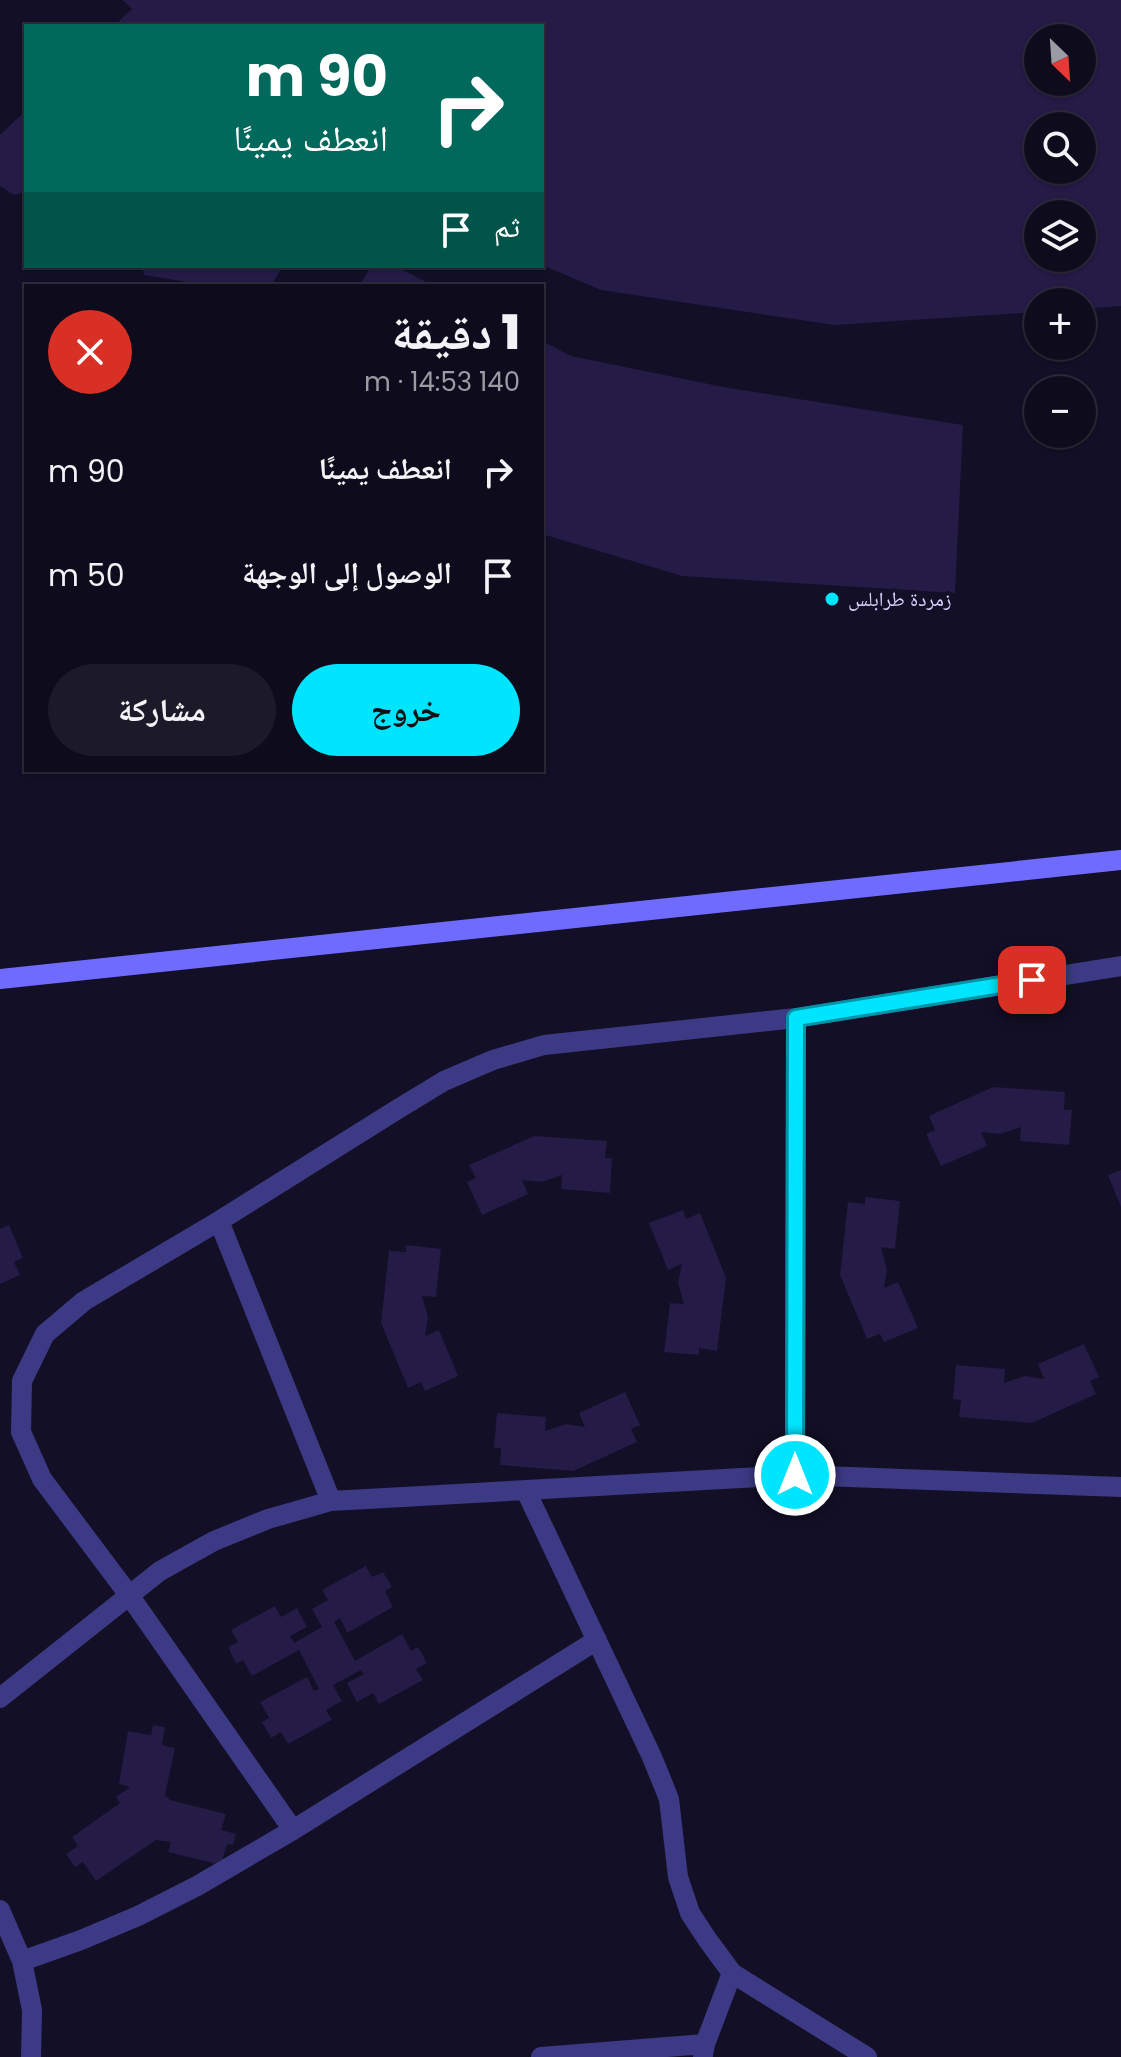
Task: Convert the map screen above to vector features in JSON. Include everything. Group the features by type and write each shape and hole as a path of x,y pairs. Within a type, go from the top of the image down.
{"main road":[{"path":"0,979 1121,860"}],"street":[{"path":"293,1830 129,1595 42,1479 21,1432 22,1381 45,1334 84,1301 432,1088 493,1060 544,1045 796,1018 1121,966"},
{"path":"795,1475 796,1018"},
{"path":"219,1221 331,1501"},
{"path":"0,1698 160,1571 214,1541 268,1519 331,1501 795,1475 1121,1487"},
{"path":"526,1491 669,1799 678,1877 690,1913 732,1973 867,2057"},
{"path":"22,1961 138,1916 197,1886 293,1830 597,1640"},
{"path":"0,1910 22,1961 32,2010 31,2057"},
{"path":"541,2057 704,2051 732,1973"}],"building":[{"path":"123,0 1121,0 1121,306 1096,308 1096,288 1024,288 1024,313 834,325 601,290 544,266 544,24 116,24 132,9"},
{"path":"24,112 24,192 14,195 0,186 0,135"},
{"path":"142,268 282,268 272,284 200,284 144,275"},
{"path":"370,268 399,268 430,284 360,284"},
{"path":"544,342 571,356 723,387 963,425 955,593 682,576 544,535"},
{"path":"993,1087 1065,1092 1064,1110 1072,1110 1069,1145 1020,1141 1021,1127 1000,1134 981,1132 987,1146 941,1166 926,1134 935,1130 929,1116"},
{"path":"534,1136 607,1141 605,1158 612,1158 610,1193 561,1189 562,1175 541,1182 522,1180 528,1194 482,1215 467,1182 476,1178 469,1165"},
{"path":"1121,1170 1121,1207 1108,1175"},
{"path":"865,1197 900,1201 895,1249 881,1247 887,1269 884,1288 898,1282 918,1328 884,1342 880,1334 867,1339 840,1275 848,1202 865,1204"},
{"path":"683,1210 686,1219 700,1213 726,1278 717,1351 699,1348 699,1355 664,1352 670,1303 684,1304 678,1283 682,1264 668,1270 649,1223"},
{"path":"9,1225 23,1258 14,1262 20,1275 0,1284 0,1229"},
{"path":"406,1245 441,1249 436,1297 422,1296 428,1317 425,1336 439,1330 458,1376 425,1391 421,1382 408,1388 381,1323 389,1251 406,1252"},
{"path":"1084,1344 1099,1377 1090,1381 1096,1394 1032,1423 959,1417 961,1400 953,1399 956,1365 1005,1369 1004,1383 1025,1376 1044,1379 1038,1364"},
{"path":"625,1392 640,1425 631,1429 637,1442 573,1471 500,1465 501,1448 494,1448 497,1413 546,1417 545,1431 566,1424 585,1427 579,1413"},
{"path":"366,1566 372,1577 383,1572 392,1587 385,1591 393,1607 347,1633 340,1618 334,1622 355,1661 402,1634 411,1651 418,1647 427,1663 416,1669 423,1680 379,1704 373,1693 357,1702 347,1683 364,1674 361,1670 333,1685 342,1701 326,1710 332,1720 288,1744 281,1732 271,1738 262,1722 269,1718 260,1702 307,1677 314,1691 319,1689 299,1650 252,1676 243,1660 236,1664 228,1647 238,1642 231,1630 275,1606 281,1617 297,1608 307,1627 290,1636 294,1643 322,1627 312,1609 328,1600 322,1590"},
{"path":"153,1725 165,1727 162,1745 175,1748 165,1795 170,1800 226,1814 221,1830 236,1834 233,1845 227,1844 221,1865 168,1852 171,1842 156,1840 96,1881 83,1862 75,1867 66,1854 78,1846 72,1837 120,1803 116,1797 130,1787 119,1784 128,1731 151,1735"}],"place":[{"name":"زمردة طرابلس","path":"832,599"}],"route":[{"path":"795,1475 796,1018 1032,980"}]}
